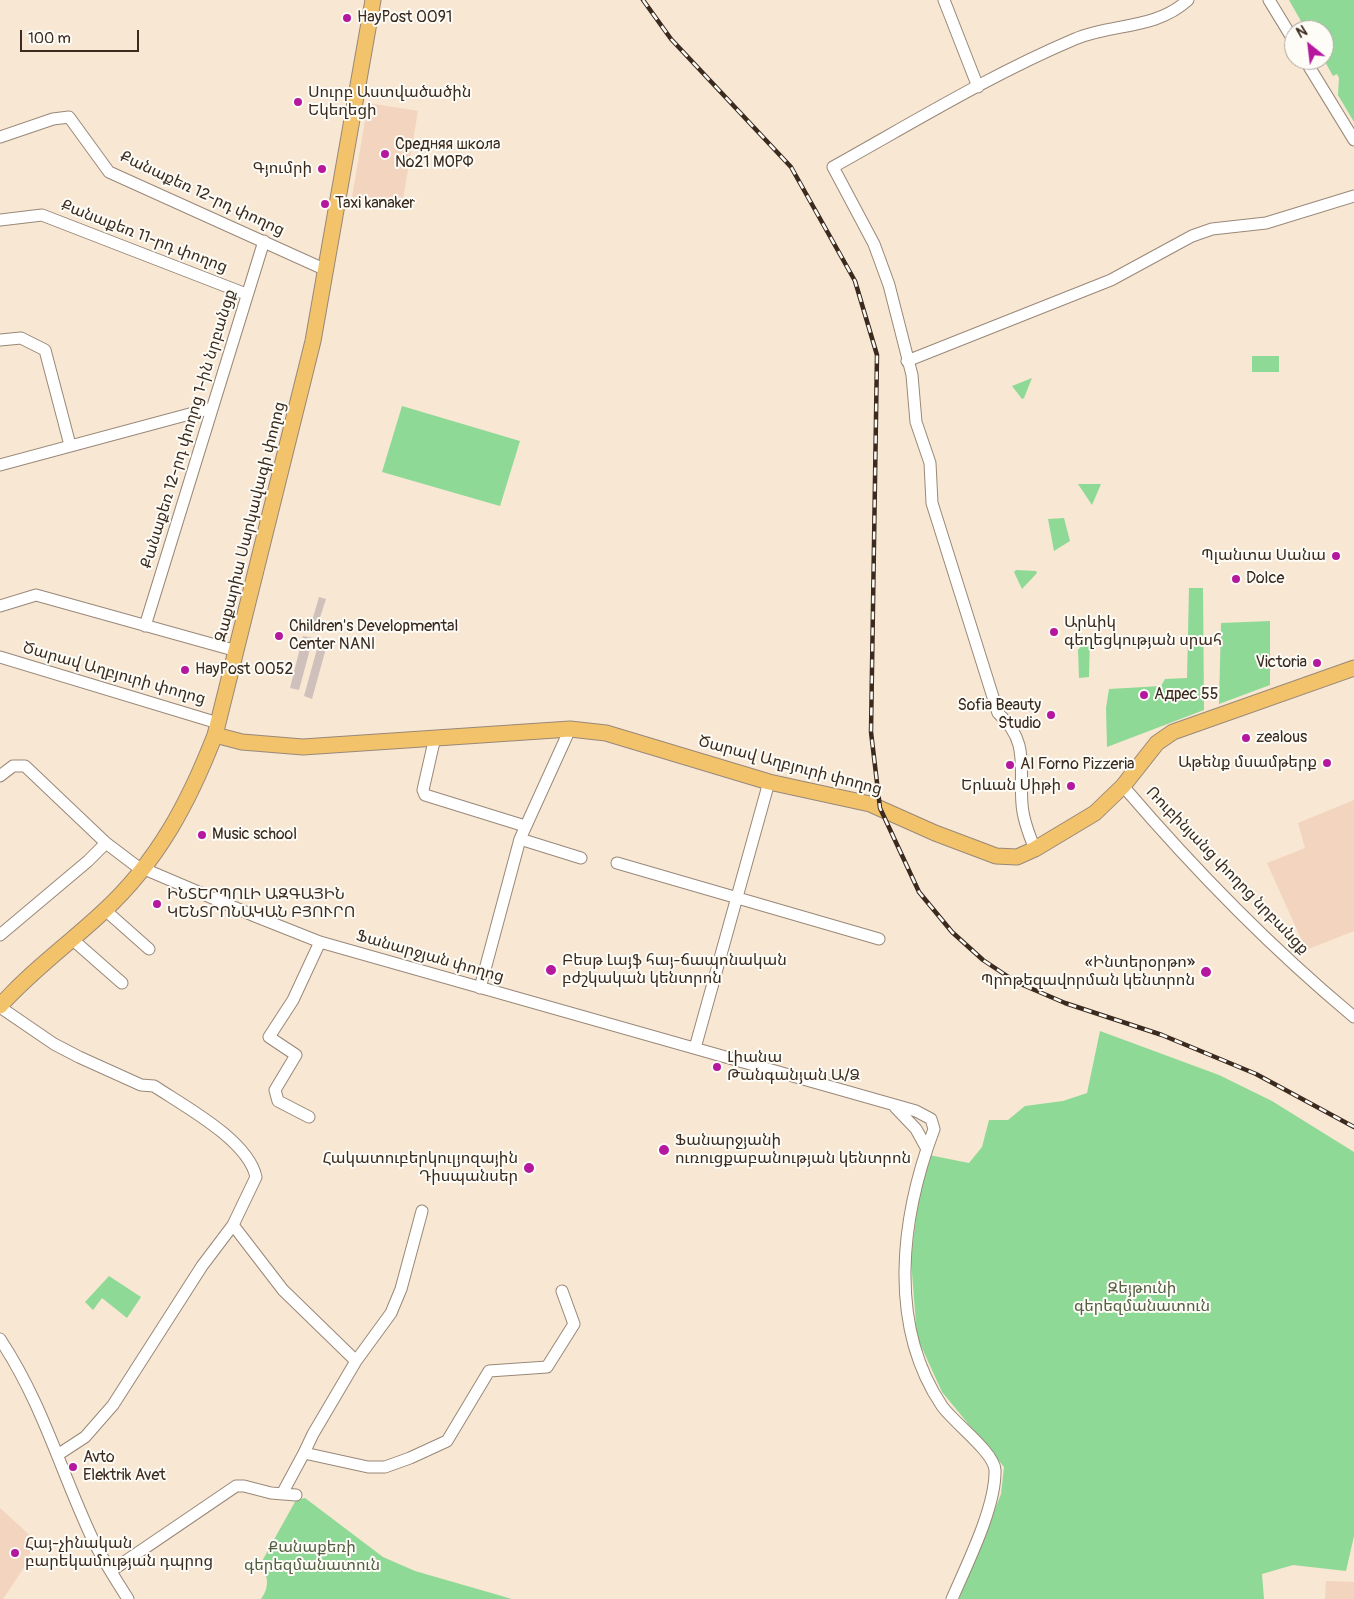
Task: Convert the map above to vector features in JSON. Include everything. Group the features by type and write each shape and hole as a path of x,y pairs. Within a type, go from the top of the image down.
{"main road":[{"name":"Զաքարիա Սարկավագի փողոց","path":"0,1007 37,969 105,910 144,869 165,839 195,786 216,729 237,651 313,341 373,0"},
{"name":"Ծարավ Աղբյուրի փողոց","path":"216,729 242,742 303,747 368,744 435,736 570,729 606,732 768,782 880,808 935,833 996,856 1017,857 1035,850 1095,813 1123,786 1158,743 1172,732 1354,668"}],"street":[{"path":"944,0 978,87"},
{"path":"1035,850 1024,820 1022,805 1023,770 1015,731 998,713 932,503 930,463 916,422 915,391 889,285 877,253 833,167 1025,62 1094,32 1131,27 1160,18 1188,0"},
{"path":"1269,0 1284,25"},
{"path":"1312,70 1354,140"},
{"name":"Քանաքեռ 12-րդ փողոց","path":"0,137 53,119 70,117 109,172 326,270"},
{"path":"907,361 1110,280 1192,236 1212,229 1266,223 1354,196"},
{"name":"Քանաքեռ 11-րդ փողոց","path":"0,220 42,215 246,294"},
{"name":"Քանաքեռ 12-րդ փողոց 1-ին նրբանցք","path":"145,626 246,294 264,241"},
{"path":"0,340 21,338 45,350 70,445"},
{"path":"0,465 212,408"},
{"path":"0,606 36,595 237,651"},
{"name":"Ծարավ Աղբյուրի փողոց","path":"0,656 216,729"},
{"path":"480,988 520,839 570,729"},
{"path":"435,736 423,790 425,795 526,826"},
{"name":"Ֆանարջյան փողոց","path":"0,776 13,766 25,766 106,843 144,869 320,942 924,1114 931,1119 934,1129 926,1149 912,1198 905,1253 905,1292 910,1330 921,1369 943,1408 984,1450 995,1468 990,1506 952,1599"},
{"path":"695,1048 768,782"},
{"name":"Ռուբինյանց փողոց նրբանցք","path":"1123,786 1156,824 1260,934 1311,982 1354,1016"},
{"path":"520,839 581,858"},
{"path":"0,935 88,861 106,843"},
{"path":"617,863 879,939"},
{"path":"105,910 149,949"},
{"path":"72,939 122,983"},
{"path":"309,1117 278,1101 275,1090 296,1054 269,1037 293,1000 320,942"},
{"path":"0,1007 54,1044 79,1057 140,1085 154,1086 222,1132 240,1151 256,1177 232,1225 202,1266 113,1405 85,1437 59,1454"},
{"name":"Ֆանարջյան փողոց","path":"895,1107 916,1129 926,1149"},
{"path":"283,1492 313,1434 356,1360 391,1313 401,1289 422,1210"},
{"path":"232,1225 283,1290 356,1360"},
{"path":"304,1453 351,1465 385,1467 410,1458 446,1441 490,1371 546,1367 574,1324 562,1290"},
{"path":"0,1339 22,1372 59,1454 93,1540 128,1599"},
{"path":"0,1344 19,1374 44,1427 90,1542 124,1599"},
{"path":"110,1571 186,1522 228,1490 244,1486 271,1493 283,1492 296,1495"}],"shaded area":[{"name":"Средняя школа №21 МОРФ","path":"368,103 418,111 402,205 352,197"},
{"path":"319,597 326,599 315,633 309,631"},
{"path":"303,636 313,638 299,690 290,688"},
{"path":"320,638 328,641 312,699 304,696"},
{"path":"1354,800 1354,931 1306,950 1267,863 1305,848 1298,823"},
{"name":"Հայ-չինական բարեկամության դպրոց","path":"0,1508 35,1540 25,1566 3,1599 0,1599"},
{"path":"1326,1581 1354,1582 1354,1599 1325,1599"}],"green space":[{"path":"1289,0 1354,0 1354,122 1338,95 1339,78 1337,74 1333,76 1330,70 1334,70 1334,20 1300,20"},
{"path":"1252,356 1279,356 1279,372 1252,372"},
{"path":"1032,378 1024,398 1022,399 1012,386"},
{"path":"402,406 520,441 500,506 382,472"},
{"path":"1078,484 1101,484 1092,505"},
{"path":"1064,518 1070,541 1054,551 1048,519"},
{"path":"1016,570 1036,571 1037,573 1022,589 1014,572"},
{"path":"1189,588 1203,588 1204,710 1107,747 1106,708 1109,689 1161,686 1165,679 1187,678"},
{"path":"1270,621 1270,685 1219,704 1221,623"},
{"path":"1090,636 1089,677 1079,678 1078,650"},
{"name":"Զեյթունի գերեզմանատուն","path":"1100,1031 1219,1075 1272,1101 1354,1152 1354,1536 1346,1571 1293,1565 1262,1574 1264,1599 959,1599 1001,1494 1004,1467 942,1392 917,1337 911,1260 919,1194 929,1155 969,1163 982,1147 989,1120 1008,1120 1025,1106 1063,1101 1087,1093"},
{"path":"109,1276 141,1297 127,1318 102,1298 93,1310 85,1302"},
{"name":"Քանաքեռի գերեզմանատուն","path":"305,1498 383,1557 415,1571 512,1599 261,1599 266,1590 267,1581 261,1563 296,1500"}],"railway":[{"path":"643,0 671,39 791,167 855,281 877,355 871,732 880,808 919,892 952,932 983,960 1016,982 1065,1003 1162,1035 1256,1074 1354,1127"}],"place":[{"name":"HayPost 0091","path":"347,18"},
{"name":"Սուրբ Աստվածածին Եկեղեցի","path":"298,102"},
{"name":"Средняя школа №21 МОРФ","path":"385,154"},
{"name":"Գյումրի","path":"322,169"},
{"name":"Taxi kanaker","path":"325,204"},
{"name":"Պլանտա Սանա","path":"1336,556"},
{"name":"Dolce","path":"1236,579"},
{"name":"Արևիկ գեղեցկության սրահ","path":"1054,632"},
{"name":"Children's Developmental Center NANI","path":"279,636"},
{"name":"Victoria","path":"1317,663"},
{"name":"HayPost 0052","path":"185,670"},
{"name":"Адрес 55","path":"1144,695"},
{"name":"Sofia Beauty Studio","path":"1051,715"},
{"name":"zealous","path":"1246,738"},
{"name":"Աթենք մսամթերք","path":"1327,763"},
{"name":"Al Forno Pizzeria","path":"1010,765"},
{"name":"Երևան Սիթի","path":"1071,786"},
{"name":"Music school","path":"202,835"},
{"name":"ԻՆՏԵՐՊՈԼԻ ԱԶԳԱՅԻՆ ԿԵՆՏՐՈՆԱԿԱՆ ԲՅՈՒՐՈ","path":"157,904"},
{"name":"Բեսթ Լայֆ հայ-ճապոնական բժշկական կենտրոն","path":"551,970"},
{"name":"«Ինտերօրթո» Պրոթեզավորման կենտրոն","path":"1206,972"},
{"name":"Լիանա Թանգանյան Ա/Ձ","path":"717,1067"},
{"name":"Ֆանարջյանի ուռուցքաբանության կենտրոն","path":"664,1150"},
{"name":"Հակատուբերկուլյոզային Դիսպանսեր","path":"529,1168"},
{"name":"Avto Elektrik Avet","path":"73,1467"},
{"name":"Հայ-չինական բարեկամության դպրոց","path":"15,1553"}]}
